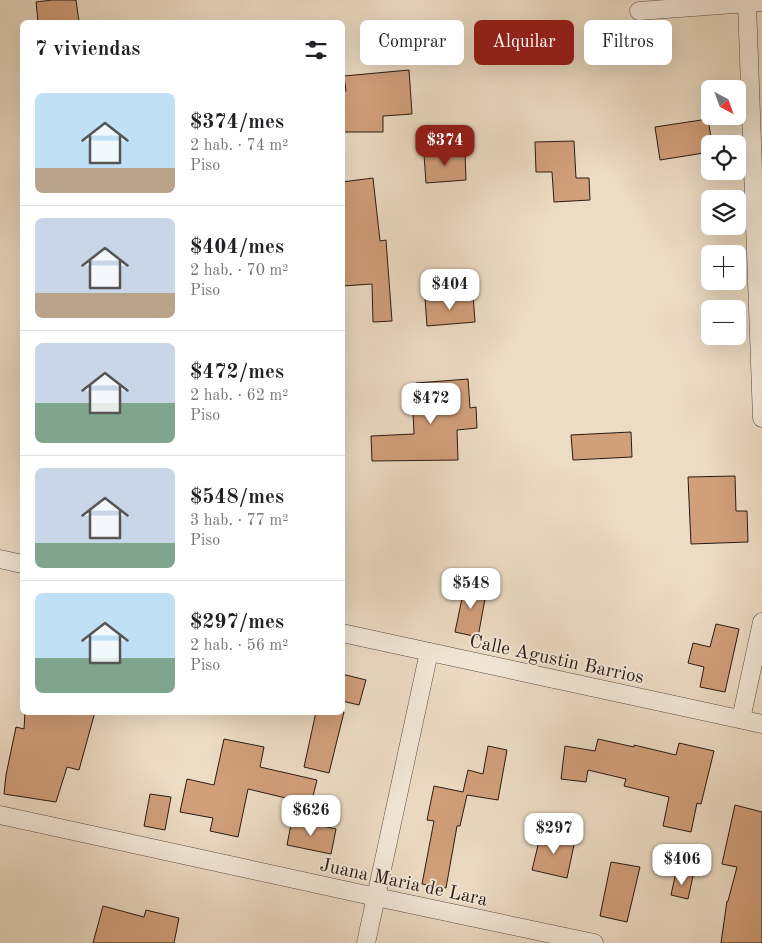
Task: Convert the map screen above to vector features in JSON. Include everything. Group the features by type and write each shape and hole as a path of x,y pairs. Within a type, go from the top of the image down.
{"street":[{"path":"639,11 754,3 762,418"},
{"path":"0,559 20,564"},
{"path":"741,719 762,622"},
{"name":"Calle Agustin Barrios","path":"345,634 762,724"},
{"path":"366,943 429,652"},
{"name":"Juana Maria de Lara","path":"0,815 594,943"}],"building":[{"path":"76,0 79,20 38,20 36,2"},
{"path":"409,70 412,114 383,116 383,132 345,132 345,76"},
{"path":"701,120 701,125 709,125 711,135 701,135 701,153 660,160 655,127"},
{"path":"574,141 576,178 589,178 590,200 554,202 552,172 536,172 535,142"},
{"path":"465,152 466,180 426,183 424,155"},
{"path":"373,178 380,241 386,240 392,321 373,322 372,284 345,286 345,182"},
{"path":"473,295 475,322 427,326 425,299"},
{"path":"468,379 470,408 476,407 477,428 457,430 458,460 372,461 371,436 414,434 413,411 418,411 416,383"},
{"path":"631,432 632,457 573,460 571,435"},
{"path":"735,476 736,511 747,511 748,542 691,544 688,477"},
{"path":"465,584 487,588 478,637 455,632"},
{"path":"716,624 739,629 725,692 700,687 704,667 688,663 693,643 710,647"},
{"path":"345,675 366,680 359,705 345,702"},
{"path":"25,715 94,715 79,770 67,767 56,802 4,794 16,727 24,729"},
{"path":"315,715 343,715 329,773 304,767"},
{"path":"224,739 264,747 260,767 317,780 311,804 248,789 238,837 210,831 213,818 180,812 187,779 214,785"},
{"path":"598,739 676,755 679,743 714,751 701,804 697,803 691,832 663,826 669,797 624,786 626,779 588,770 586,782 561,779 565,746 595,751"},
{"path":"488,746 507,750 498,800 467,795 460,826 457,826 446,888 422,884 434,821 427,820 434,786 463,792 468,770 483,774"},
{"path":"150,794 171,797 165,830 144,826"},
{"path":"735,805 762,812 762,943 721,943 727,901 737,867 722,864"},
{"path":"292,819 336,829 331,854 287,845"},
{"path":"541,833 575,840 567,878 532,870"},
{"path":"611,862 640,867 627,922 600,916"},
{"path":"676,872 693,876 688,899 671,895"},
{"path":"103,906 144,917 146,910 179,918 174,943 93,943"}]}
